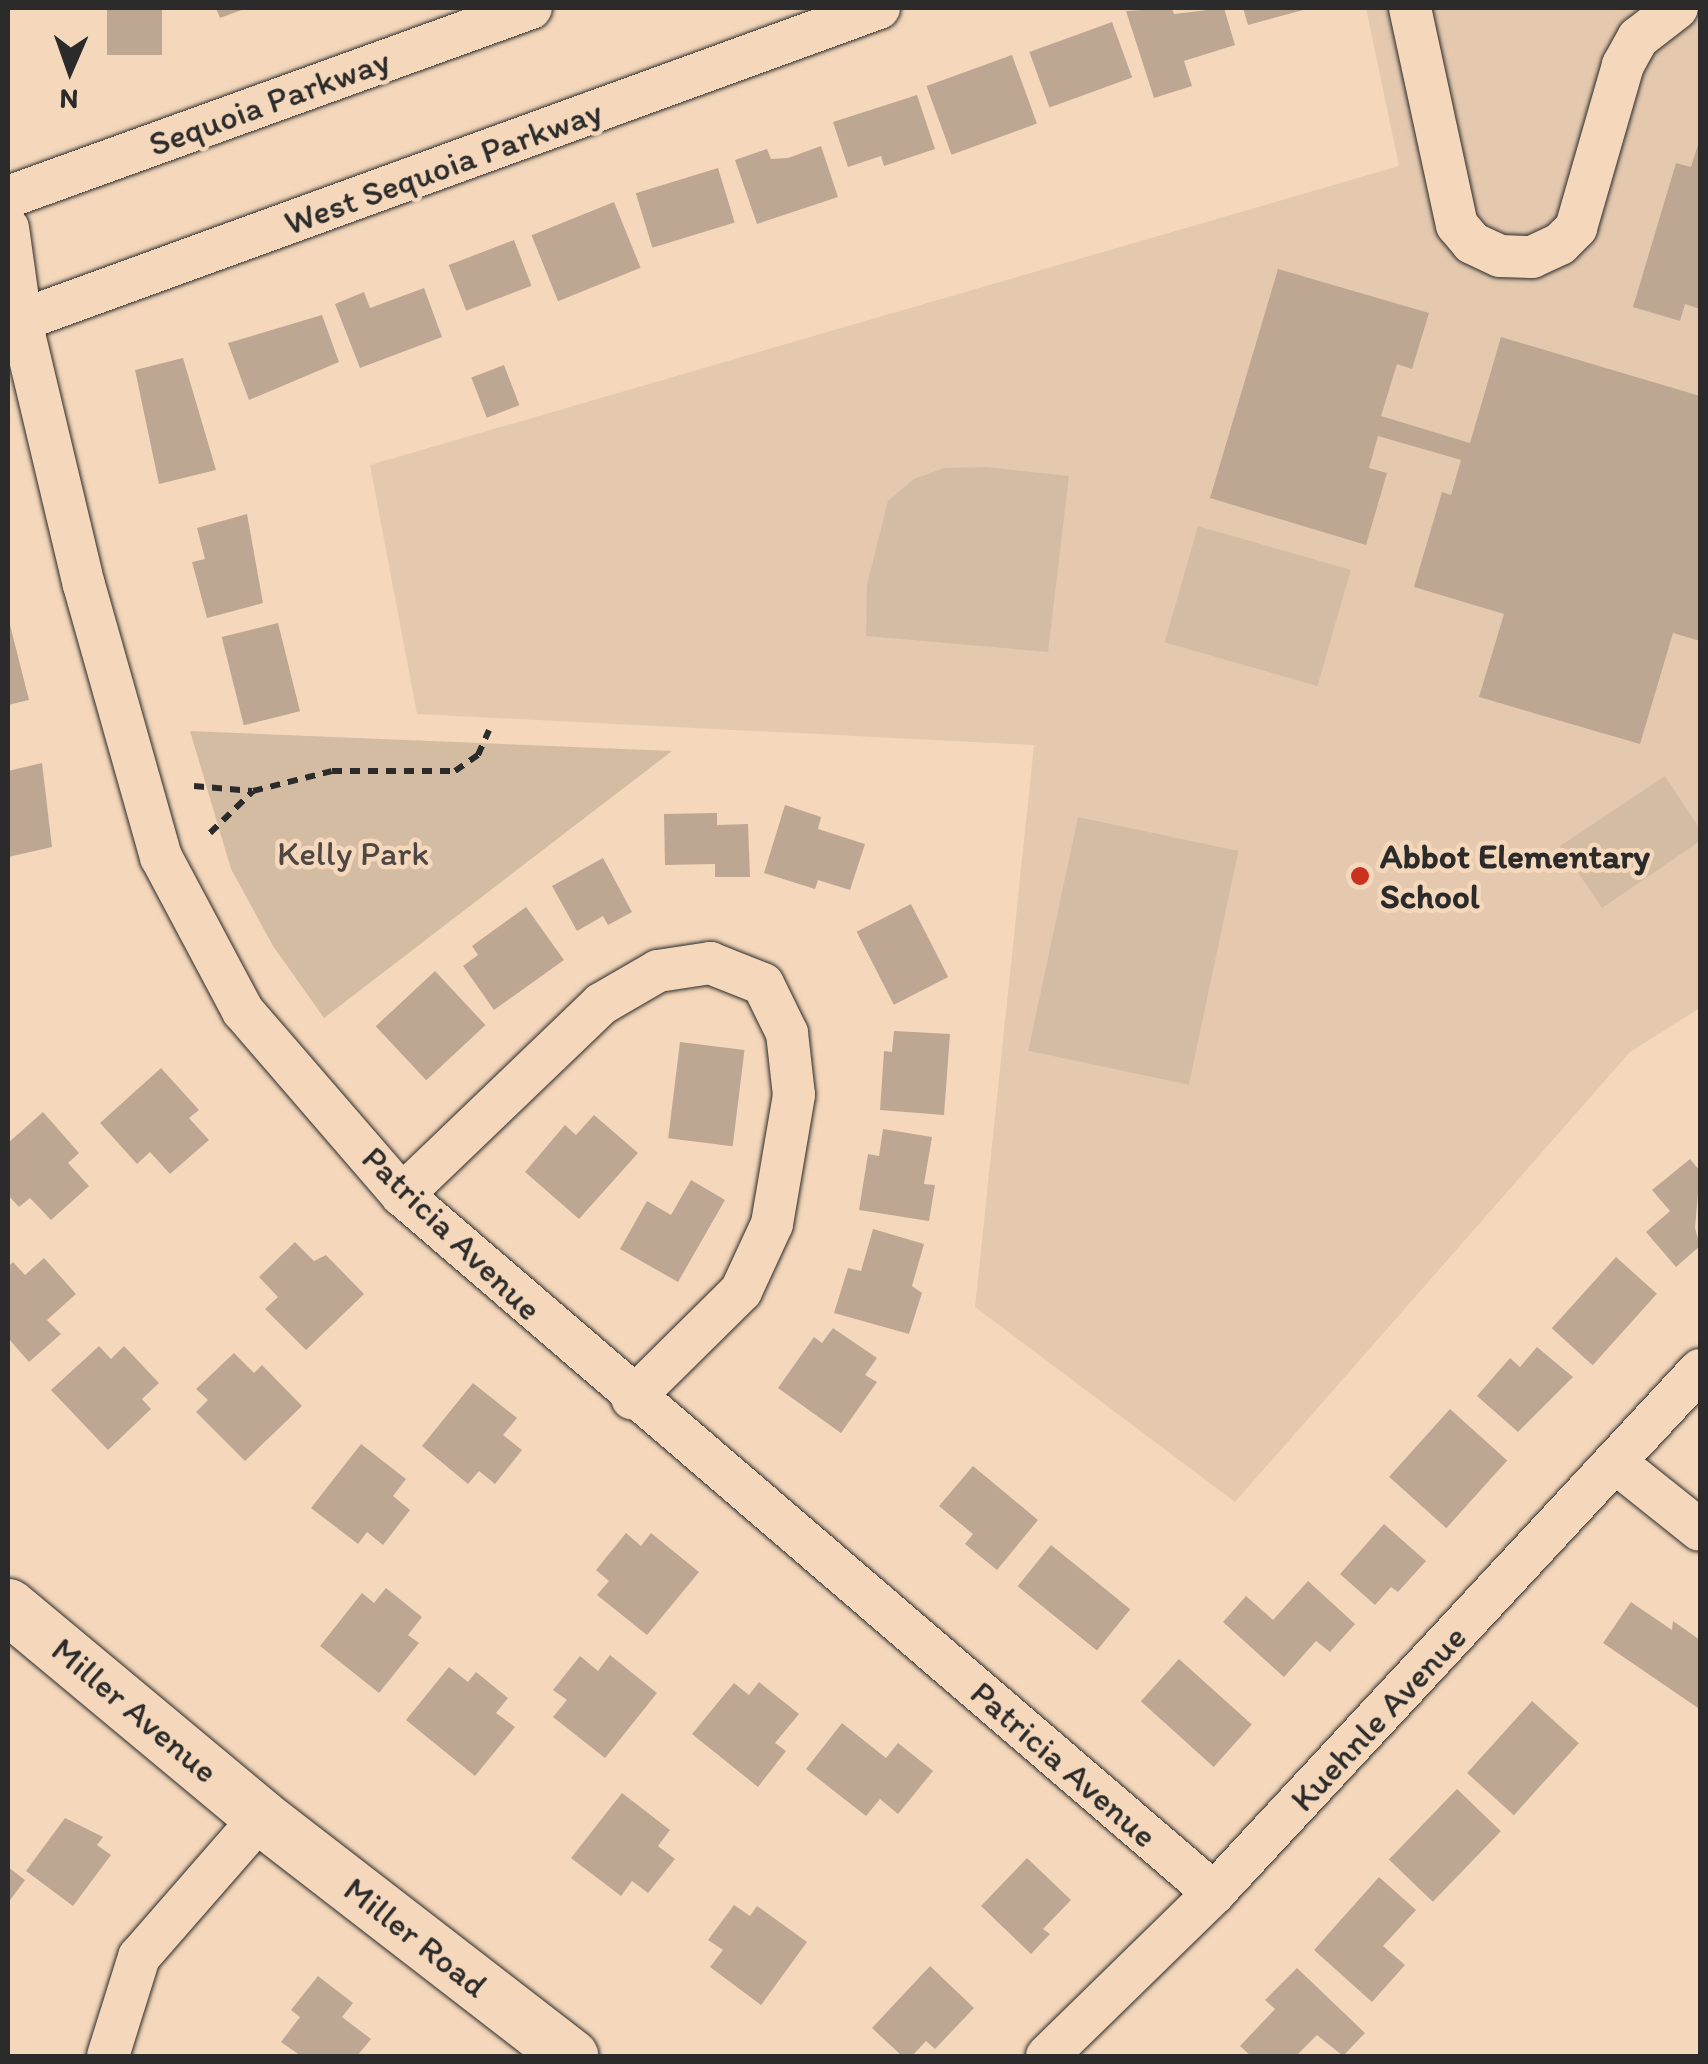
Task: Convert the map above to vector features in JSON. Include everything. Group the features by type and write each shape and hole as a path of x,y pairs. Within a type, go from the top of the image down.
{"main road":[{"name":"Miller Avenue","path":"8,1606 261,1817"},
{"name":"Miller Road","path":"261,1817 570,2056"}],"street":[{"name":"Sequoia Parkway","path":"8,196 530,8"},
{"name":"West Sequoia Parkway","path":"14,323 879,8"},
{"path":"1410,8 1457,225 1472,243 1500,256 1532,257 1560,244 1576,228 1623,65 1638,38 1677,8"},
{"name":"Patricia Avenue","path":"8,228 14,323 160,858 243,1011 402,1195 632,1399 1214,1894"},
{"path":"402,1195 600,1004 658,970 710,964 763,984 787,1033 794,1095 772,1224 741,1291 632,1399"},
{"name":"Kuehnle Avenue","path":"1047,2056 1214,1894 1700,1370"},
{"path":"1616,1463 1700,1530"},
{"path":"108,2056 139,1958 261,1817"}],"path":[{"path":"194,786 253,791 332,772 455,771 478,755 489,730"},
{"path":"210,833 253,791"}],"shaded area":[{"name":"Abbot Elementary School","path":"1366,8 1700,8 1700,1008 1630,1052 1235,1502 975,1307 1034,745 417,714 370,465 1399,166"}],"green space":[{"path":"986,467 1069,476 1048,652 866,636 867,585 888,501 914,479 944,468"},
{"path":"1198,526 1351,570 1317,686 1165,642"},
{"name":"Kelly Park","path":"190,731 672,751 324,1018 273,946 231,869"},
{"path":"1665,776 1700,829 1700,841 1602,908 1560,846"},
{"path":"1078,817 1238,851 1189,1085 1028,1051"}],"building":[{"path":"107,8 162,8 162,55 107,55"},
{"path":"216,8 247,8 220,18"},
{"path":"1172,8 1174,14 1224,8 1235,45 1184,61 1192,86 1154,98 1126,11"},
{"path":"1243,8 1307,8 1307,9 1248,25"},
{"path":"1112,22 1132,77 1049,108 1029,52"},
{"path":"1012,55 1037,124 951,155 926,86"},
{"path":"917,95 935,149 884,166 881,156 848,167 833,122"},
{"path":"1700,138 1700,309 1685,304 1680,321 1633,307 1676,163 1691,167"},
{"path":"821,146 838,197 757,224 735,160 767,149 771,159 788,158"},
{"path":"718,168 735,223 652,248 636,193"},
{"path":"614,202 641,268 558,301 531,235"},
{"path":"514,240 532,286 466,311 449,265"},
{"path":"1278,269 1429,313 1412,369 1397,364 1381,416 1470,443 1501,337 1700,396 1700,641 1673,633 1640,744 1479,697 1504,614 1414,587 1442,492 1451,495 1461,460 1378,436 1369,468 1387,473 1366,545 1210,498"},
{"path":"424,288 442,337 360,368 335,304 364,292 370,308"},
{"path":"322,315 339,362 249,400 228,343"},
{"path":"183,358 216,470 159,484 135,370"},
{"path":"504,365 519,405 487,418 471,378"},
{"path":"247,514 263,603 207,618 192,562 205,559 197,528"},
{"path":"8,617 29,700 8,705"},
{"path":"278,623 300,711 244,725 222,637"},
{"path":"42,763 52,847 8,857 8,771"},
{"path":"785,805 821,817 818,829 865,844 850,890 818,880 815,889 764,873"},
{"path":"717,813 717,825 748,824 750,877 715,877 715,864 665,865 664,814"},
{"path":"603,858 632,912 608,925 603,916 577,931 552,886"},
{"path":"911,904 948,977 894,1005 857,932"},
{"path":"526,907 564,960 494,1010 463,966 478,955 472,946"},
{"path":"435,971 485,1025 426,1080 376,1026"},
{"path":"894,1031 950,1034 944,1115 880,1110 884,1051 892,1052"},
{"path":"680,1042 745,1050 733,1146 668,1138"},
{"path":"161,1068 199,1110 189,1118 209,1140 170,1174 150,1152 137,1164 100,1123"},
{"path":"43,1112 79,1153 68,1163 89,1186 51,1220 30,1198 19,1207 8,1195 8,1143"},
{"path":"594,1115 638,1153 579,1219 525,1172 565,1125 576,1135"},
{"path":"883,1129 932,1137 924,1184 935,1185 929,1221 859,1210 868,1154 879,1156"},
{"path":"1690,1159 1700,1171 1695,1228 1700,1246 1676,1267 1646,1232 1670,1211 1652,1190"},
{"path":"691,1180 725,1200 678,1282 620,1249 647,1201 671,1215"},
{"path":"873,1229 924,1244 912,1286 922,1293 909,1334 834,1313 848,1268 861,1271"},
{"path":"295,1242 314,1261 326,1255 364,1294 306,1350 265,1309 278,1297 259,1277"},
{"path":"1616,1257 1657,1294 1593,1365 1552,1328"},
{"path":"44,1258 76,1294 47,1320 61,1334 29,1362 8,1338 8,1267 13,1262 25,1275"},
{"path":"833,1328 877,1358 865,1375 877,1382 841,1433 778,1388 814,1337 822,1343"},
{"path":"99,1346 111,1359 124,1346 159,1383 142,1399 151,1409 108,1450 51,1390"},
{"path":"1537,1347 1573,1377 1518,1432 1477,1396 1510,1358 1520,1367"},
{"path":"234,1353 254,1373 262,1365 302,1406 245,1461 196,1412 208,1400 196,1389"},
{"path":"473,1383 517,1418 503,1435 522,1450 495,1484 479,1471 468,1484 422,1446"},
{"path":"1450,1409 1507,1461 1446,1528 1389,1477"},
{"path":"361,1444 406,1479 393,1496 410,1510 383,1545 367,1532 358,1544 311,1508"},
{"path":"973,1466 1038,1520 997,1570 965,1544 973,1534 939,1506"},
{"path":"1384,1524 1426,1561 1398,1592 1391,1587 1375,1605 1340,1574"},
{"path":"626,1533 641,1546 651,1533 699,1572 647,1635 597,1595 609,1581 596,1570"},
{"path":"1051,1545 1130,1609 1097,1650 1018,1586"},
{"path":"1308,1581 1355,1624 1330,1652 1316,1641 1284,1677 1223,1622 1246,1596 1273,1620"},
{"path":"386,1588 422,1617 408,1635 419,1643 379,1693 320,1646 362,1593 374,1603"},
{"path":"1631,1602 1672,1630 1673,1621 1700,1640 1698,1708 1603,1643"},
{"path":"610,1655 657,1693 605,1758 553,1717 567,1700 553,1690 580,1656 598,1671"},
{"path":"1179,1659 1252,1725 1214,1767 1141,1701"},
{"path":"449,1667 468,1682 476,1672 508,1698 496,1713 515,1727 475,1776 406,1720"},
{"path":"759,1682 799,1714 775,1743 786,1751 758,1787 692,1734 734,1683 749,1695"},
{"path":"1532,1701 1579,1743 1514,1815 1467,1773"},
{"path":"842,1723 886,1758 898,1743 933,1771 898,1814 880,1799 866,1816 806,1769"},
{"path":"1457,1789 1501,1831 1433,1902 1389,1859"},
{"path":"622,1793 670,1830 658,1846 675,1859 648,1893 632,1881 621,1896 571,1858"},
{"path":"65,1818 103,1837 97,1845 111,1855 73,1906 26,1871"},
{"path":"1027,1858 1071,1900 1043,1929 1050,1934 1031,1954 981,1906"},
{"path":"8,1867 25,1880 8,1903"},
{"path":"1379,1877 1416,1910 1383,1946 1405,1965 1372,2002 1314,1950"},
{"path":"734,1905 750,1916 757,1906 807,1942 761,2005 710,1967 723,1950 708,1940"},
{"path":"930,1966 974,2008 935,2049 926,2041 912,2056 902,2056 872,2028"},
{"path":"1297,1968 1365,2033 1343,2056 1317,2035 1296,2056 1251,2056 1240,2046 1275,2009 1265,2000"},
{"path":"318,1976 353,2003 342,2017 371,2039 357,2056 301,2056 281,2042 300,2017 291,2010"}],"place":[{"name":"Abbot Elementary School","path":"1360,876"}]}
